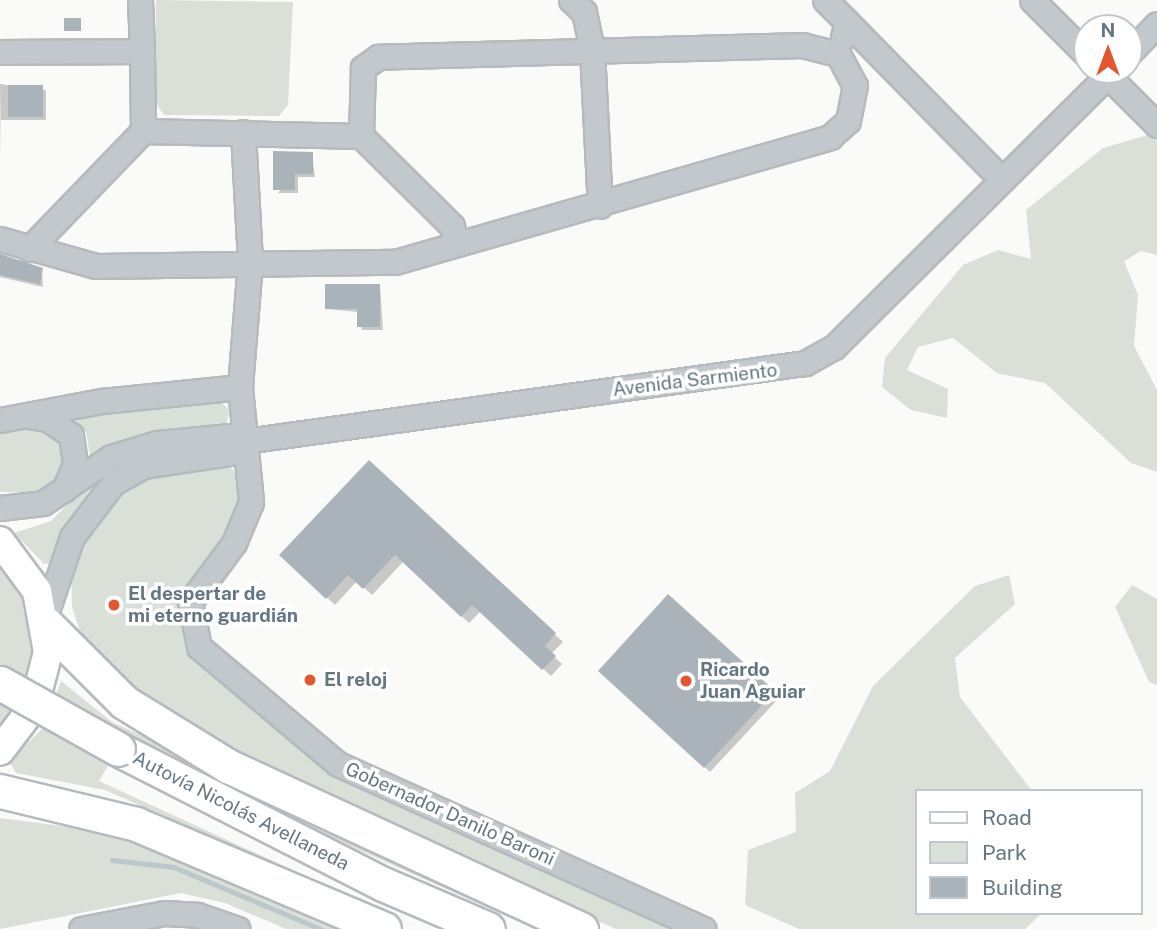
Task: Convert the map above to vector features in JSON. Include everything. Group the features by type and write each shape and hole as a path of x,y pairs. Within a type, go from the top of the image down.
{"highway":[{"path":"46,620 124,702 228,766 581,929"},
{"name":"Autovía Nicolás Avellaneda","path":"0,683 113,758 435,929"},
{"name":"Autovía Nicolás Avellaneda","path":"0,707 383,884 488,929"},
{"path":"0,791 136,824 384,929"}],"main road":[{"path":"0,541 24,568 46,620 48,652 34,706 0,751"}],"street":[{"path":"29,249 143,131 141,0"},
{"path":"571,0 584,12 592,50 600,206"},
{"path":"825,0 1002,180"},
{"path":"1032,0 1073,41"},
{"path":"0,239 96,266 395,262 600,206 830,137 855,103 855,86 838,54 847,22"},
{"path":"1143,38 1157,24"},
{"path":"361,136 363,68 378,57 803,45 838,54"},
{"path":"0,52 142,51"},
{"name":"Avenida Sarmiento","path":"0,508 43,503 111,457 142,445 228,436 245,442 805,363 834,347 1095,84"},
{"path":"1118,84 1157,125"},
{"path":"143,131 361,136 452,226 456,244"},
{"name":"Gobernador Danilo Baroni","path":"243,132 250,262 240,387 252,486 246,523 190,602 192,631 209,659 338,764 704,929"},
{"path":"11,417 240,387"},
{"path":"11,417 48,419 71,435 75,464 64,490"},
{"name":"Avenida Sarmiento","path":"46,620 72,537 113,483 144,466 231,453 245,442"},
{"path":"81,929 164,913 197,915 239,929"}],"green space":[{"path":"156,0 293,2 288,105 279,116 164,115 155,102"},
{"path":"1151,134 1157,141 1157,255 1141,251 1124,261 1138,295 1134,346 1157,390 1157,472 1131,463 1045,383 997,373 953,338 918,347 907,370 948,389 947,418 911,410 882,387 885,358 963,265 998,250 1031,259 1026,210 1103,148"},
{"path":"217,398 229,410 226,427 154,431 91,461 86,432 70,412"},
{"path":"36,425 60,436 71,458 49,493 0,492 0,429"},
{"path":"129,461 89,491 51,563 44,564 14,533 51,521 97,473"},
{"path":"225,462 240,477 242,497 228,533 179,603 184,644 205,670 331,772 685,929 616,929 410,838 149,713 87,653 72,607 71,566 110,496 140,476"},
{"path":"0,558 23,592 35,635 31,680 0,735"},
{"path":"1009,575 1015,604 955,658 960,697 1030,789 916,789 916,915 1040,915 1025,929 799,929 745,905 748,850 796,832 795,793 830,771 873,686 975,586"},
{"path":"1132,585 1157,599 1157,685 1149,682 1115,607"},
{"path":"61,681 112,722 566,929 535,929 121,743 99,781 421,929 105,790 16,773 9,761 43,728"},
{"path":"0,818 124,834 362,929 286,929 225,903 181,893 0,929"}],"building":[{"path":"64,18 81,18 81,31 64,31"},
{"path":"8,85 43,85 43,117 8,117"},
{"path":"273,151 313,152 313,174 295,174 295,190 273,190"},
{"path":"0,254 43,268 40,284 0,275"},
{"path":"325,284 380,284 380,327 357,327 357,309 325,309"},
{"path":"369,460 556,633 545,646 556,656 542,670 472,605 461,617 395,555 363,589 348,575 326,599 279,555"},
{"name":"Ricardo Juan Aguiar","path":"668,594 775,691 704,768 598,671"}],"waterway":[{"path":"112,860 174,867 321,929"}],"place":[{"name":"El despertar de mi eterno guardián","path":"114,605"},
{"name":"El reloj","path":"310,680"},
{"name":"Ricardo Juan Aguiar","path":"686,681"}]}
